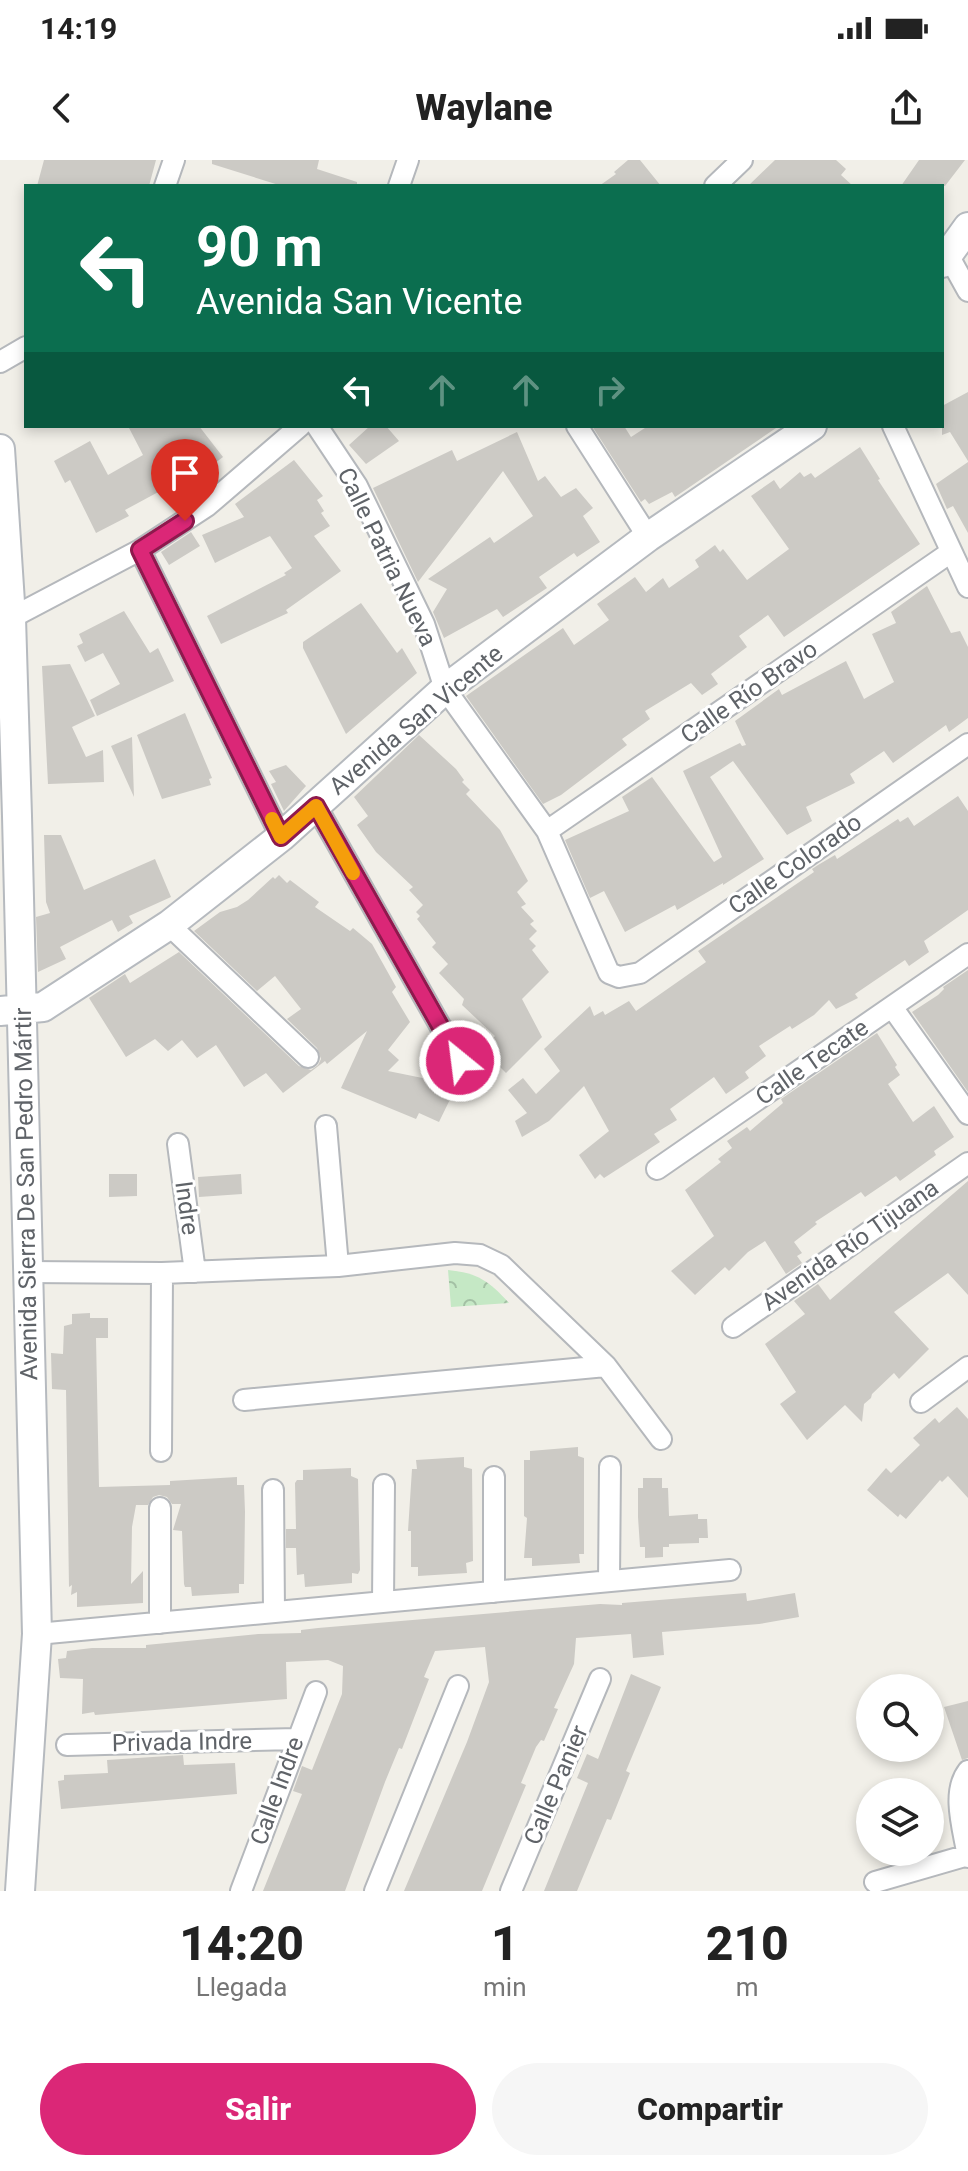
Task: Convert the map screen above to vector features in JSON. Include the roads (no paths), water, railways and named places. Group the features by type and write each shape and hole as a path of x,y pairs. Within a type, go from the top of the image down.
{"street":[{"path":"166,184 174,160"},
{"path":"400,184 408,160"},
{"path":"717,184 742,160"},
{"path":"968,227 945,259 968,291"},
{"path":"0,362 24,348"},
{"path":"11,618 140,550 207,506 298,428"},
{"name":"Calle Patria Nueva","path":"318,428 357,486 404,582 424,624 445,689 547,831 604,963 609,973 619,977"},
{"path":"578,428 648,537"},
{"name":"Avenida San Vicente","path":"11,1011 43,1007 56,1000 169,925 281,837 445,689 648,537 809,428"},
{"path":"894,428 968,587"},
{"name":"Avenida Sierra De San Pedro Mártir","path":"0,449 11,618 11,1011 27,1272 37,1634 20,1891"},
{"path":"140,550 281,837"},
{"name":"Calle Río Bravo","path":"547,831 951,552"},
{"name":"Calle Colorado","path":"619,977 640,973 968,744"},
{"path":"316,806 460,1061"},
{"path":"169,925 308,1057"},
{"name":"Calle Tecate","path":"657,1169 968,954"},
{"path":"892,1007 968,1114"},
{"path":"326,1126 338,1266"},
{"name":"Indre","path":"178,1144 195,1272"},
{"name":"Avenida Río Tijuana","path":"733,1327 968,1163"},
{"path":"27,1272 195,1272 338,1266 455,1253 480,1255 501,1265 606,1366 661,1439"},
{"path":"161,1451 162,1273"},
{"path":"244,1400 606,1366"},
{"path":"921,1402 968,1367"},
{"path":"609,1581 610,1467"},
{"path":"494,1477 494,1592"},
{"path":"383,1602 384,1485"},
{"path":"273,1490 274,1612"},
{"path":"160,1508 160,1623"},
{"path":"37,1634 730,1570"},
{"name":"Calle Panier","path":"511,1891 600,1679"},
{"path":"375,1891 458,1686"},
{"name":"Calle Indre","path":"241,1891 316,1692"},
{"name":"Privada Indre","path":"67,1745 296,1739"},
{"path":"875,1882 968,1856 959,1795 960,1783 968,1771"}]}
